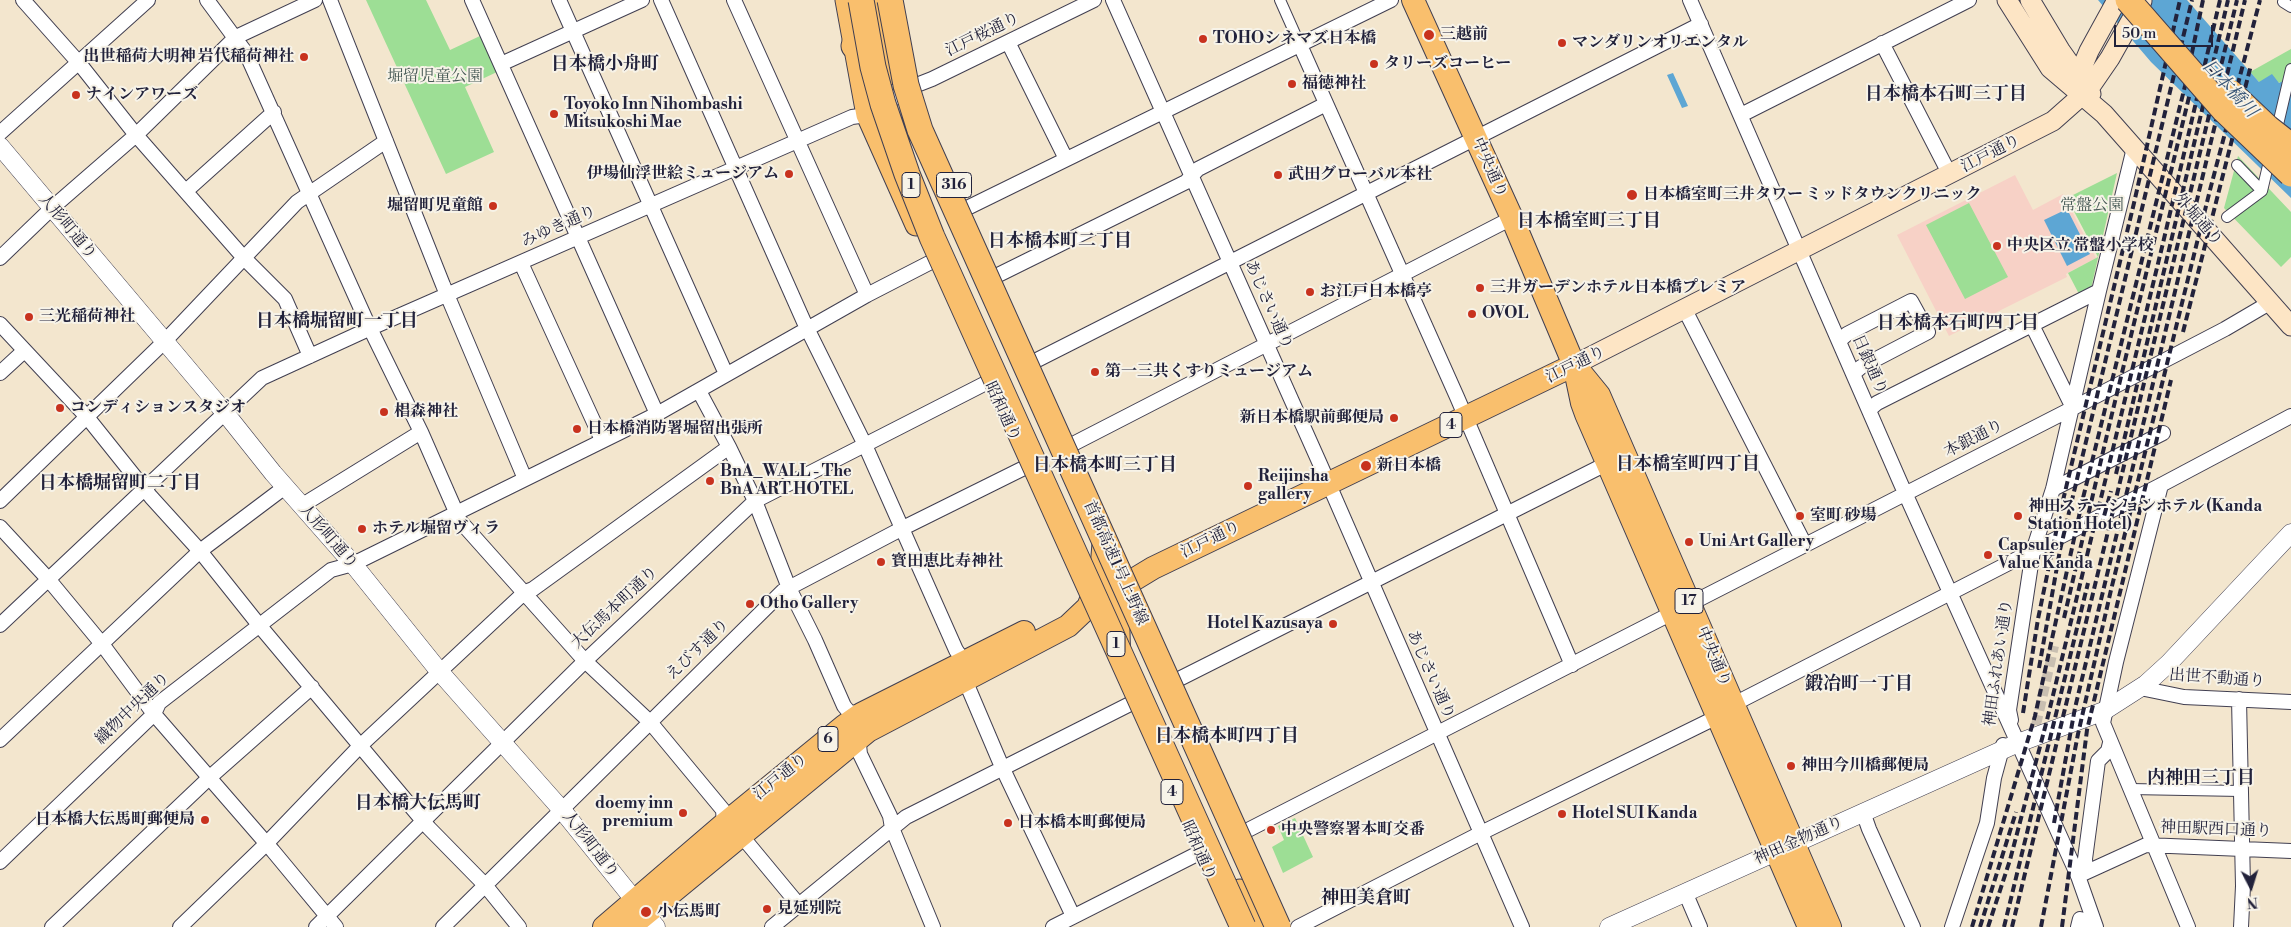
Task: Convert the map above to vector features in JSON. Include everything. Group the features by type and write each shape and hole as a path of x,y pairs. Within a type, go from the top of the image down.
{"highway":[{"name":"首都高速1号上野線","path":"861,0 873,67 883,104 907,174 932,236 1244,927"},
{"path":"854,46 865,0"},
{"path":"882,0 889,72 899,110 913,148 989,311 1025,363"},
{"name":"首都高速1号上野線","path":"890,0 906,85 920,130 1278,927"},
{"name":"中央通り","path":"1413,0 1512,218 1574,366 1582,403 1608,463 1682,609"},
{"path":"2128,0 2224,110 2291,174"},
{"path":"2149,0 2192,52 2247,110 2291,146"},
{"path":"950,298 983,338 1004,371 1088,547 1025,363 1004,324 996,276"},
{"name":"中央通り","path":"1574,366 1599,395 1682,609 1725,710 1785,847 1830,927"},
{"name":"江戸通り","path":"604,927 641,917 732,829 844,726 864,723 964,671 1062,612 1087,608 1153,568 1574,366"},
{"path":"1087,608 1101,575 1105,545 1103,514"},
{"path":"1129,697 1118,642 1118,614 1123,594 1134,580 1285,927"},
{"name":"昭和通り","path":"1087,608 1129,697 1208,848 1218,895 1232,927"},
{"path":"1218,895 1202,811 1130,639 1212,807 1268,888"},
{"path":"1202,811 1208,848 1256,927"},
{"name":"中央通り","path":"1785,847 1809,927"}],"main road":[{"name":"昭和通り","path":"846,0 867,115 1026,467 1087,608"},
{"name":"316","path":"900,0 914,86 928,128 996,276"},
{"name":"外堀通り","path":"2007,0 2050,68 2081,87"},
{"name":"外堀通り","path":"2030,0 2081,87 2291,326"},
{"name":"江戸通り","path":"2081,87 2106,18 2117,0"},
{"name":"江戸通り","path":"1574,366 1950,175 2062,114 2122,36 2143,0"},
{"path":"1025,363 1073,444 1134,580"}],"street":[{"path":"23,0 79,63 136,135 244,258 285,300 310,356"},
{"path":"0,133 148,0"},
{"path":"207,0 246,53 371,328 421,432 455,514 585,661 650,722 723,810 732,829 798,904"},
{"path":"0,258 52,208 136,135 236,37 314,0"},
{"path":"330,0 448,295 525,479"},
{"path":"472,0 657,414"},
{"path":"559,0 726,374"},
{"path":"501,64 642,0"},
{"path":"661,0 808,330 865,445 902,528 956,650 1002,767 1074,916"},
{"path":"734,0 867,295"},
{"name":"江戸桜通り","path":"914,86 1094,0"},
{"name":"あじさい通り","path":"1113,0 1522,927"},
{"path":"1280,0 1572,664"},
{"path":"965,209 1391,0"},
{"name":"日銀通り","path":"1690,0 1994,692 2082,874 2095,925"},
{"path":"1741,115 1969,0"},
{"path":"1025,363 1230,262 1365,192 1701,24"},
{"path":"1008,42 1066,159"},
{"path":"1882,44 1950,175"},
{"path":"2227,217 2262,191 2291,69"},
{"name":"みゆき通り","path":"0,625 262,378 371,328 852,117 867,115 914,86"},
{"path":"996,276 1186,182 1198,169 1326,104"},
{"path":"186,191 274,112"},
{"path":"0,501 164,342 297,202 386,141"},
{"name":"人形町通り","path":"0,146 226,414 285,487 352,564 439,671 562,810 641,917"},
{"name":"神田ふれあい通り","path":"1952,927 1987,823 1994,778 1995,753 2011,724 2009,710 2033,551 2054,489 2074,408 2099,290 2134,148"},
{"path":"2237,164 2262,191"},
{"path":"1073,444 1512,218"},
{"name":"織物中央通り","path":"0,862 154,714 159,703 331,570 352,564 657,414 867,295 932,261"},
{"path":"521,263 602,440"},
{"path":"1869,410 1877,404 2099,290"},
{"path":"1839,341 1847,334 1911,301 1928,332 1861,367 1854,374"},
{"name":"本銀通り","path":"1244,832 2074,408 2226,329 2271,302"},
{"path":"1684,310 1805,545"},
{"path":"0,324 87,417 144,488 200,551 259,625 429,828 485,885 519,927"},
{"path":"2032,325 2074,408"},
{"path":"0,373 24,351"},
{"name":"大伝馬本町通り","path":"316,927 331,922 424,820 585,661 755,501 988,382"},
{"path":"699,391 755,501 789,588 815,640 844,706 864,723 859,745 860,754 890,816 892,828 933,927"},
{"path":"1298,927 1725,710 2291,416"},
{"path":"301,506 421,432"},
{"path":"2054,489 2163,433"},
{"path":"180,927 266,844 360,746 525,592 533,589 729,447"},
{"path":"1178,680 1608,463"},
{"name":"えびす通り","path":"443,927 783,591 902,528 1026,467"},
{"path":"2161,485 2102,723 2188,927"},
{"path":"0,740 200,551 285,487"},
{"path":"0,527 49,580 102,644 154,714 331,922"},
{"name":"神田金物通り","path":"1609,927 1995,753 2104,711 2140,688 2169,662 2291,533"},
{"path":"52,927 209,778 312,687"},
{"name":"出世不動通り","path":"2140,688 2184,697 2291,702"},
{"path":"1994,692 2008,693 2012,689"},
{"path":"772,927 906,817 1129,697"},
{"path":"2239,699 2242,850 2241,927"},
{"path":"2082,874 2098,761 2108,750 2110,743"},
{"path":"2130,789 2241,791"},
{"path":"1863,812 1913,927"},
{"name":"神田駅西口通り","path":"2082,874 2146,845 2291,851"},
{"path":"1053,927 1208,848"},
{"path":"1685,892 1700,927"},
{"path":"2078,927 2080,919 2095,925"}],"shaded area":[{"name":"中央区立 常盤小学校","path":"2015,175 2033,210 2063,194 2096,258 2066,274 2067,277 1949,336 1897,235"}],"green space":[{"name":"堀留児童公園","path":"366,0 426,0 450,50 480,36 497,72 465,87 494,152 446,174"},
{"path":"2291,49 2291,83 2259,82 2250,72"},
{"path":"2238,156 2291,212 2291,257 2281,267 2224,208"},
{"name":"常盤公園","path":"2117,173 2091,289 2079,294 2068,273 2098,257 2067,198"},
{"path":"1969,203 2008,277 1965,299 1926,225"},
{"path":"1295,818 1313,857 1283,873 1272,847 1284,840 1278,826"}],"water":[{"name":"日本橋川","path":"2098,0 2187,0 2259,82 2272,74 2279,83 2287,79 2291,83 2291,198 2151,62"},
{"path":"1673,73 1688,106 1682,108 1667,75"},
{"path":"2067,209 2090,254 2067,266 2044,220"}],"tunnel":[{"path":"2036,725 2054,646"}],"railway":[{"path":"2023,713 2038,619 2060,513 2180,0"},
{"path":"2039,668 2060,550 2192,0"},
{"path":"1972,927 2035,716 2083,498 2185,86 2203,0"},
{"path":"1988,927 2010,860 2047,720 2220,0"},
{"path":"2116,474 2228,0"},
{"path":"2012,927 2237,0"},
{"path":"2054,823 2075,708 2245,0"},
{"path":"2041,927 2078,734 2111,590 2210,190 2260,0"},
{"path":"2183,332 2251,65"},
{"path":"2064,618 2190,93"},
{"path":"2062,927 2087,730 2171,380"},
{"path":"2101,527 2111,491"},
{"path":"2004,927 2088,583"},
{"path":"1980,927 2016,812"}],"place":[{"name":"三越前","path":"1429,35"},
{"name":"TOHOシネマズ日本橋","path":"1203,39"},
{"name":"マンダリンオリエンタル","path":"1562,43"},
{"name":"出世稲荷大明神 岩代稲荷神社","path":"304,57"},
{"name":"タリーズコーヒー","path":"1374,64"},
{"name":"福徳神社","path":"1292,84"},
{"name":"ナインアワーズ","path":"76,95"},
{"name":"Toyoko Inn Nihombashi Mitsukoshi Mae","path":"554,114"},
{"name":"伊場仙浮世絵ミュージアム","path":"789,174"},
{"name":"武田グローバル本社","path":"1278,175"},
{"name":"日本橋室町三井タワー ミッドタウンクリニック","path":"1632,195"},
{"name":"堀留町児童館","path":"493,206"},
{"name":"中央区立 常盤小学校","path":"1997,246"},
{"name":"三井ガーデンホテル日本橋プレミア","path":"1480,288"},
{"name":"お江戸日本橋亭","path":"1310,292"},
{"name":"OVOL","path":"1472,314"},
{"name":"三光稲荷神社","path":"29,317"},
{"name":"第一三共くすりミュージアム","path":"1095,372"},
{"name":"コンディションスタジオ","path":"60,408"},
{"name":"椙森神社","path":"384,412"},
{"name":"新日本橋駅前郵便局","path":"1394,418"},
{"name":"日本橋消防署堀留出張所","path":"577,429"},
{"name":"新日本橋","path":"1366,466"},
{"name":"BnA_WALL - The BnA ART HOTEL","path":"710,481"},
{"name":"Reijinsha gallery","path":"1248,486"},
{"name":"室町 砂場","path":"1800,516"},
{"name":"神田ステーションホテル (Kanda Station Hotel)","path":"2018,516"},
{"name":"ホテル堀留ヴィラ","path":"362,529"},
{"name":"Uni Art Gallery","path":"1689,542"},
{"name":"Capsule Value Kanda","path":"1988,555"},
{"name":"寳田恵比寿神社","path":"881,562"},
{"name":"Otho Gallery","path":"750,604"},
{"name":"Hotel Kazusaya","path":"1333,624"},
{"name":"神田今川橋郵便局","path":"1791,766"},
{"name":"doemy inn premium","path":"683,813"},
{"name":"Hotel SUI Kanda","path":"1562,814"},
{"name":"日本橋大伝馬町郵便局","path":"205,820"},
{"name":"日本橋本町郵便局","path":"1008,823"},
{"name":"中央警察署本町交番","path":"1271,830"},
{"name":"見延別院","path":"767,909"},
{"name":"小伝馬町","path":"646,912"}],"district":[{"name":"日本橋小舟町","path":"605,65"},
{"name":"日本橋本石町三丁目","path":"1946,95"},
{"name":"日本橋室町三丁目","path":"1589,222"},
{"name":"日本橋本町二丁目","path":"1060,242"},
{"name":"日本橋堀留町一丁目","path":"337,322"},
{"name":"日本橋本石町四丁目","path":"1958,324"},
{"name":"日本橋室町四丁目","path":"1688,465"},
{"name":"日本橋本町三丁目","path":"1105,466"},
{"name":"日本橋堀留町二丁目","path":"120,484"},
{"name":"鍛冶町一丁目","path":"1859,685"},
{"name":"日本橋本町四丁目","path":"1227,737"},
{"name":"内神田三丁目","path":"2201,779"},
{"name":"日本橋大伝馬町","path":"418,804"},
{"name":"神田美倉町","path":"1366,899"}]}
